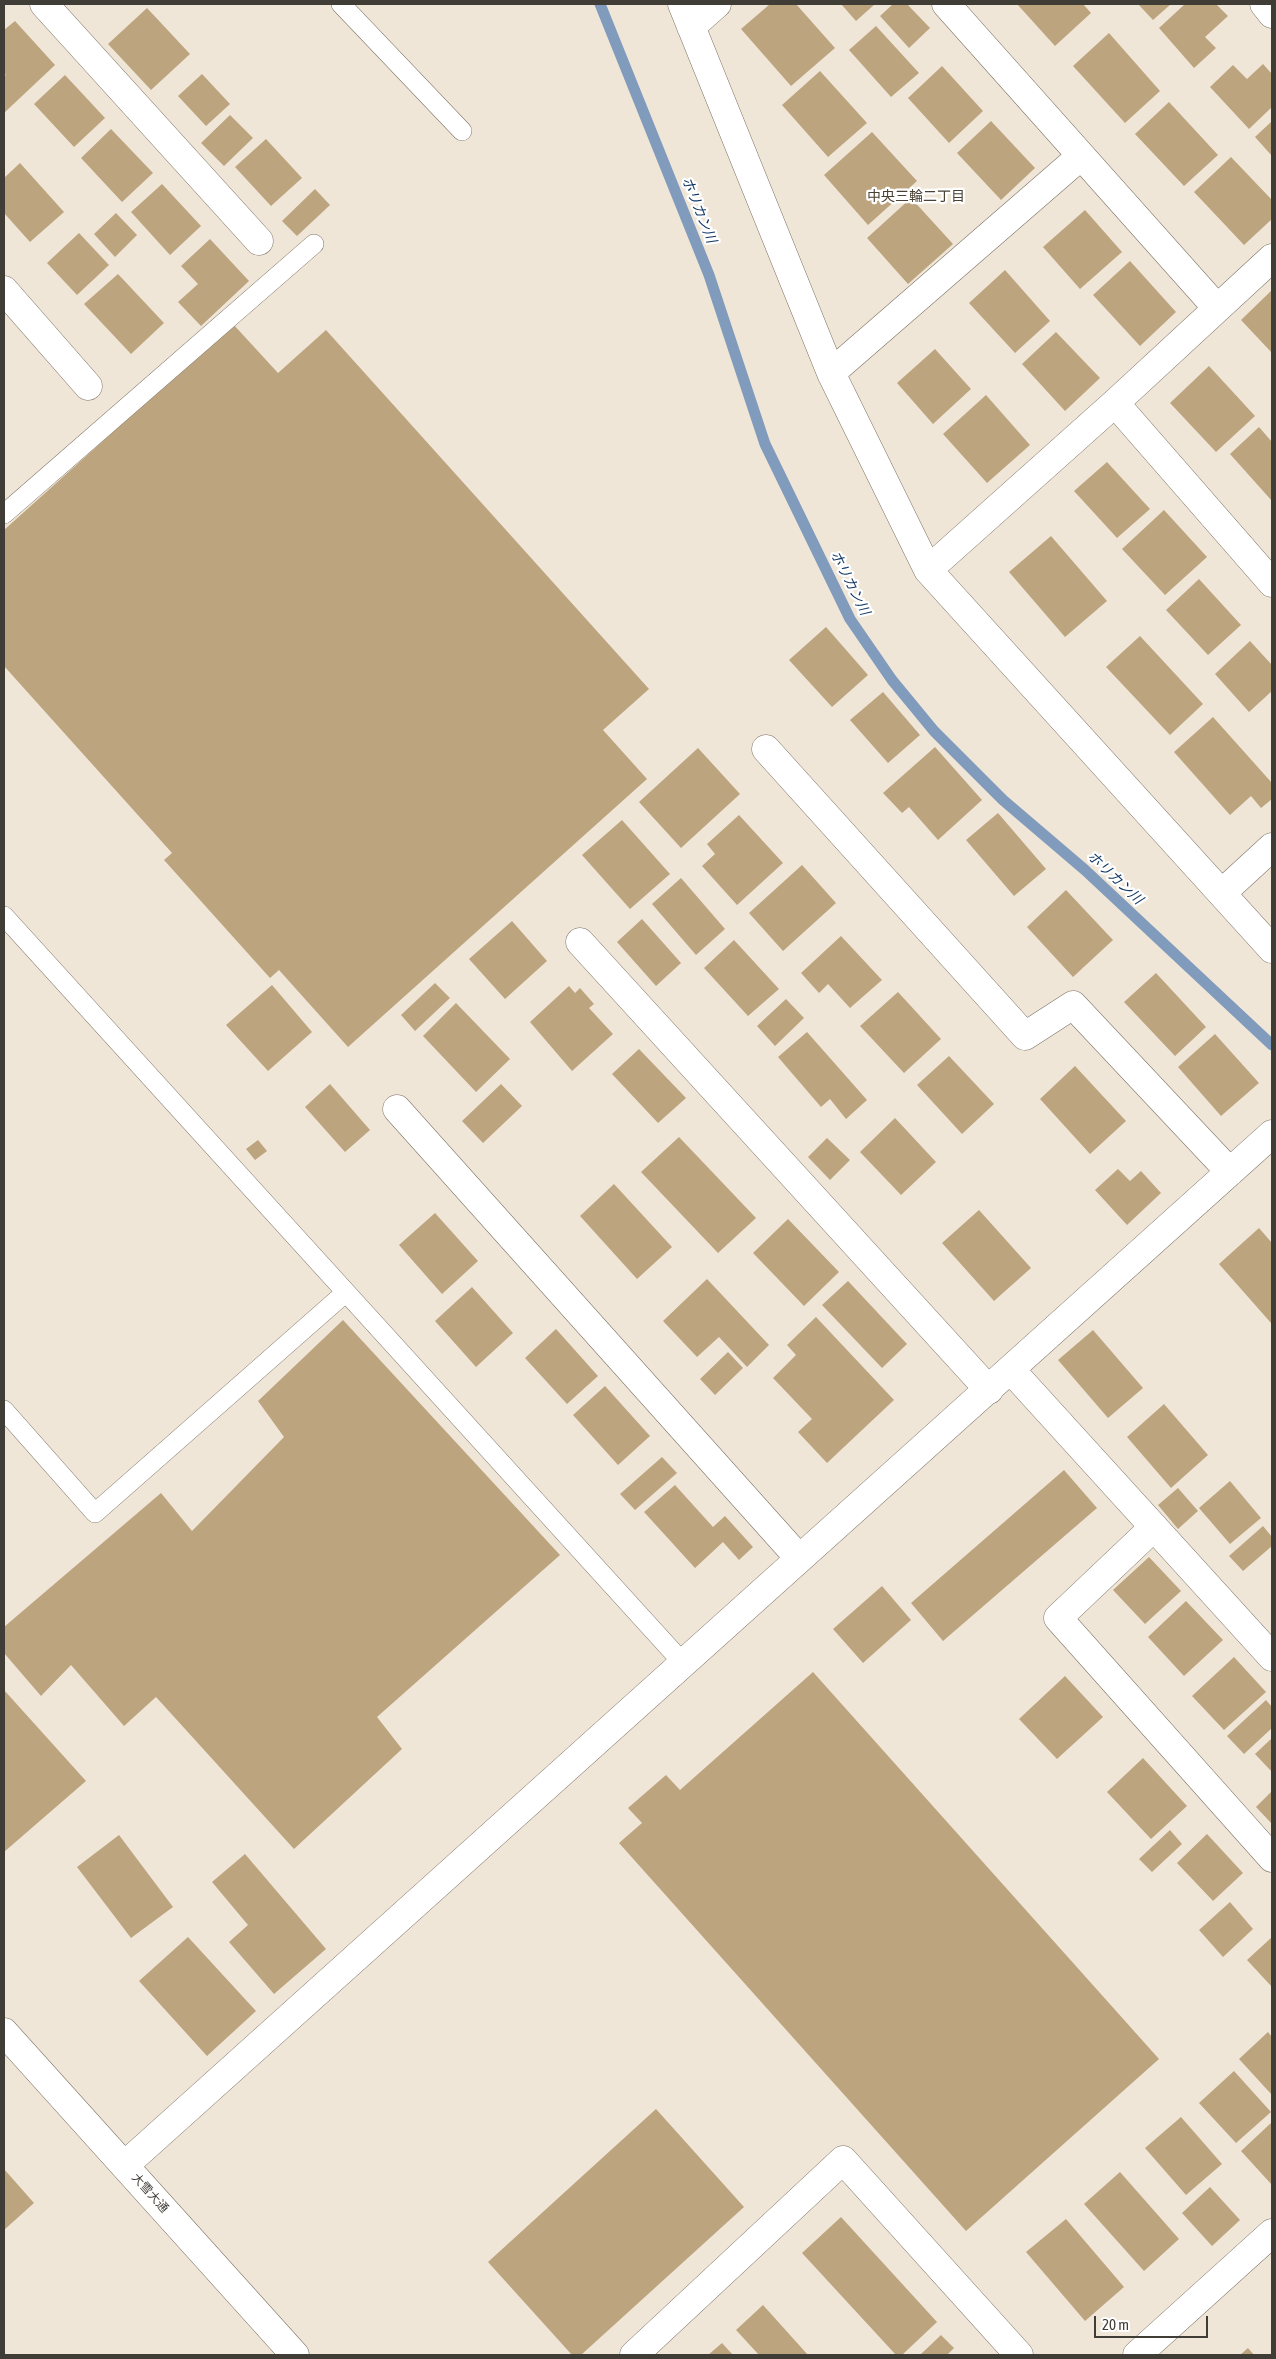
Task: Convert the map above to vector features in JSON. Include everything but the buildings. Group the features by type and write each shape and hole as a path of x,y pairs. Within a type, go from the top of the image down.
{"main road":[{"path":"44,4 259,241"},
{"path":"717,4 687,15 831,373 928,570 1223,892 1272,949"},
{"path":"946,4 1218,308"},
{"path":"1264,4 1272,14"},
{"path":"831,373 1081,156"},
{"path":"928,570 1115,403 1272,258"},
{"path":"4,290 88,386"},
{"path":"1115,403 1268,569"},
{"path":"766,749 1025,1036 1073,1005 1230,1172"},
{"path":"1223,892 1272,847"},
{"path":"580,942 989,1390"},
{"path":"397,1109 799,1558"},
{"path":"124,2165 1272,1134"},
{"path":"1011,1370 1272,1657"},
{"path":"1154,1527 1058,1618 1272,1858"},
{"name":"大雪大通","path":"4,2032 295,2355"},
{"path":"634,2355 842,2160 1020,2355"},
{"path":"1137,2355 1272,2233"}],"lane":[{"path":"341,4 462,131"},
{"path":"4,514 314,244"},
{"path":"4,916 683,1663"},
{"path":"4,1410 95,1513 345,1293"}],"waterway":[{"name":"ホリカン川","path":"600,4 709,275 765,444 850,619 892,680 934,731 1003,800 1085,870 1272,1045"}],"district":[{"name":"中央三輪二丁目","path":"916,197"}]}
